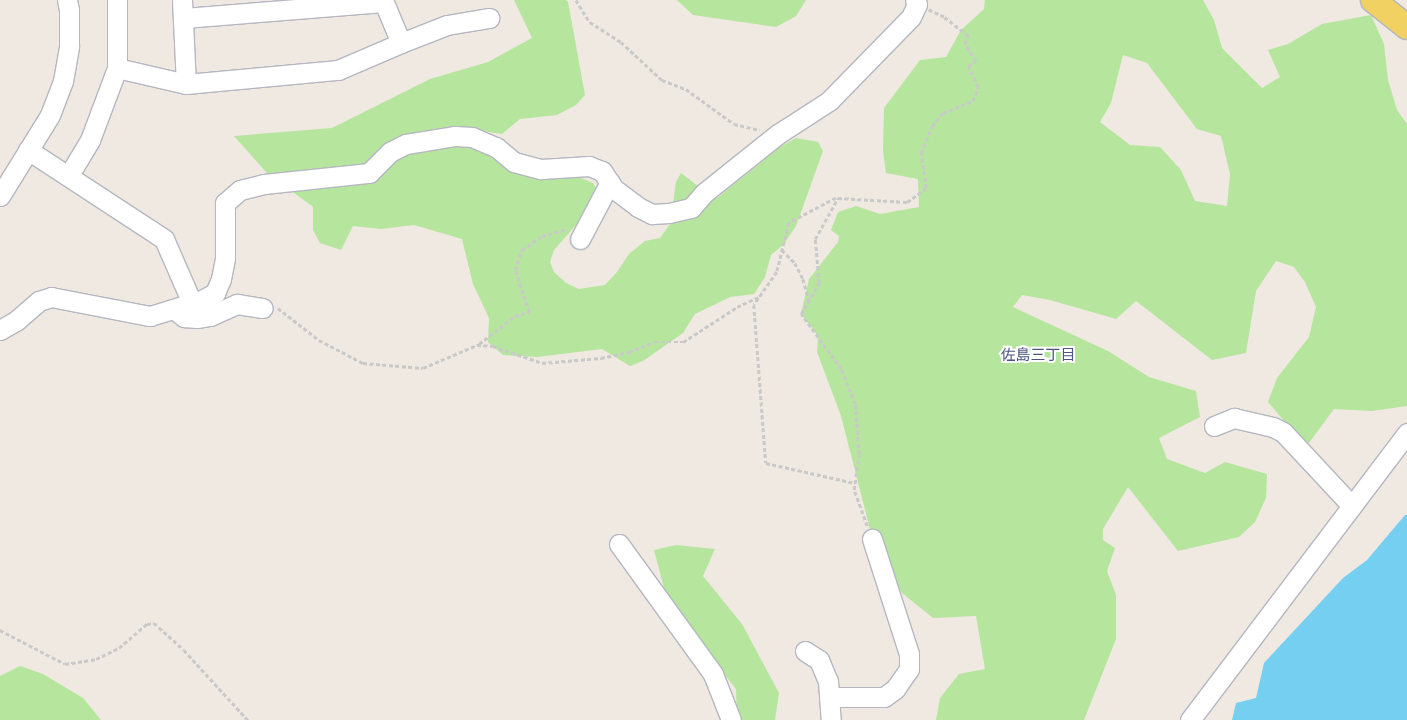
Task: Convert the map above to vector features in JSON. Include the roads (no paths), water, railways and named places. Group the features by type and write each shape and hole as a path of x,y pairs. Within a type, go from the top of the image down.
{"main road":[{"path":"1373,0 1407,27"}],"street":[{"path":"0,196 50,115 63,81 69,46 69,10 67,0"},
{"path":"69,175 90,140 117,68 117,0"},
{"path":"186,84 183,9 383,1 401,43"},
{"path":"0,330 17,320 40,301 51,297 67,298 138,315 150,316 192,303 215,293 221,279 225,258 225,203 240,190 264,184 369,173 390,152 406,144 455,136 472,137 496,146 514,162 542,169 589,166 602,171 613,188 638,207 652,214 669,213 691,208 704,193 778,134 835,95 911,17 916,2"},
{"path":"117,68 186,84 338,70 447,26 489,18"},
{"path":"28,150 69,175 164,239 192,303"},
{"path":"576,231 610,182"},
{"path":"174,309 184,317 197,318 210,316 238,304 263,308"},
{"path":"1214,426 1234,418 1273,427 1283,432 1352,506"},
{"path":"1190,720 1407,433"},
{"path":"829,697 884,697 895,689 909,669 910,654 872,539"},
{"path":"618,544 713,674 731,720"},
{"path":"806,651 819,660 828,681 831,720"}],"water":[{"path":"1407,515 1407,720 1232,720 1236,703 1256,698 1264,663 1343,578 1367,560"}],"district":[{"name":"佐島三丁目","path":"1038,356"}]}
